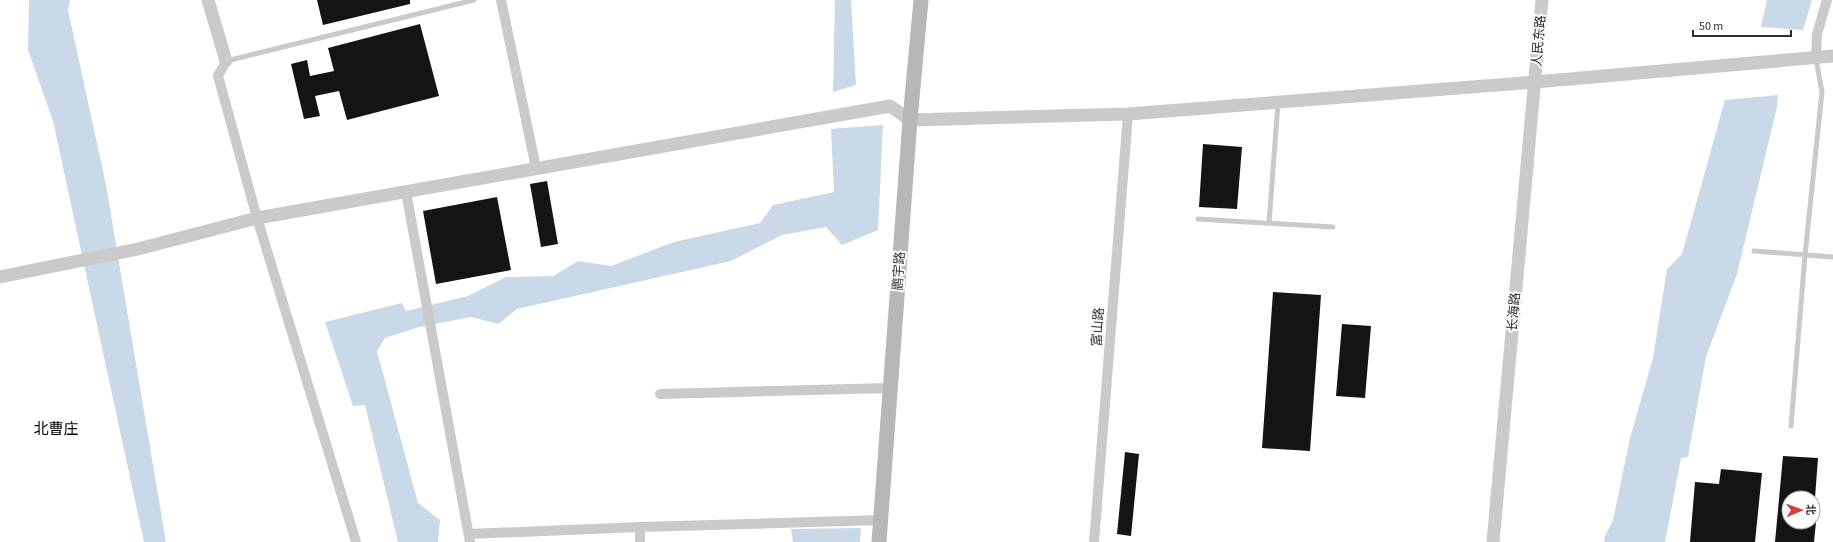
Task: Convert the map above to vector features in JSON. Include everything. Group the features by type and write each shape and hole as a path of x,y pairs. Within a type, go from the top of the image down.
{"main road":[{"name":"鹏宇路","path":"879,542 910,120 921,0"}],"street":[{"path":"208,0 226,61 218,76 257,218 356,542"},
{"path":"501,0 536,168"},
{"name":"人民东路","path":"1535,82 1542,0"},
{"path":"1816,57 1817,34 1827,0"},
{"path":"0,277 138,249 257,218 890,106 910,120 1128,114 1535,82 1833,56"},
{"name":"长海路","path":"1493,542 1535,82"},
{"name":"富山路","path":"1094,542 1128,114"},
{"path":"406,192 470,538 640,527 881,520"},
{"path":"660,394 890,388"},
{"path":"640,527 640,542"}],"lane":[{"path":"226,61 474,0"},
{"path":"1791,426 1805,255 1822,92 1816,57"},
{"path":"1269,223 1278,102"},
{"path":"1198,219 1333,228"},
{"path":"1754,251 1833,257"}],"water":[{"path":"29,0 70,0 68,10 106,185 166,542 144,542 53,121 28,50"},
{"path":"835,0 851,0 856,85 833,92"},
{"path":"1767,0 1812,0 1803,30 1761,27"},
{"path":"1778,95 1777,107 1737,274 1706,357 1688,457 1681,458 1665,542 1604,542 1605,536 1613,520 1630,438 1653,358 1667,269 1682,254 1725,100"},
{"path":"883,125 878,230 842,245 826,227 782,235 731,261 517,309 498,324 471,317 419,327 385,338 377,351 418,503 440,520 438,542 398,542 365,405 353,406 325,322 402,303 406,311 468,296 506,277 553,276 578,261 611,266 674,242 760,223 773,205 834,192 831,129"},
{"path":"861,528 860,542 793,542 791,529"}],"building":[{"path":"317,0 410,0 410,4 323,25"},
{"path":"420,24 439,96 347,120 339,91 315,96 320,116 304,119 291,64 307,60 310,76 334,71 328,48"},
{"path":"1203,144 1242,147 1237,209 1199,207"},
{"path":"547,181 558,244 541,247 530,184"},
{"path":"497,197 511,270 436,284 423,211"},
{"path":"1273,292 1321,295 1310,451 1262,448"},
{"path":"1342,324 1371,326 1365,398 1336,396"},
{"path":"1125,452 1139,454 1131,536 1117,534"},
{"path":"1783,456 1818,458 1816,490 1781,490 1781,530 1815,530 1814,542 1775,542"},
{"path":"1721,469 1762,473 1755,542 1690,542 1695,482 1719,484"}],"district":[{"name":"北曹庄","path":"56,429"}]}
